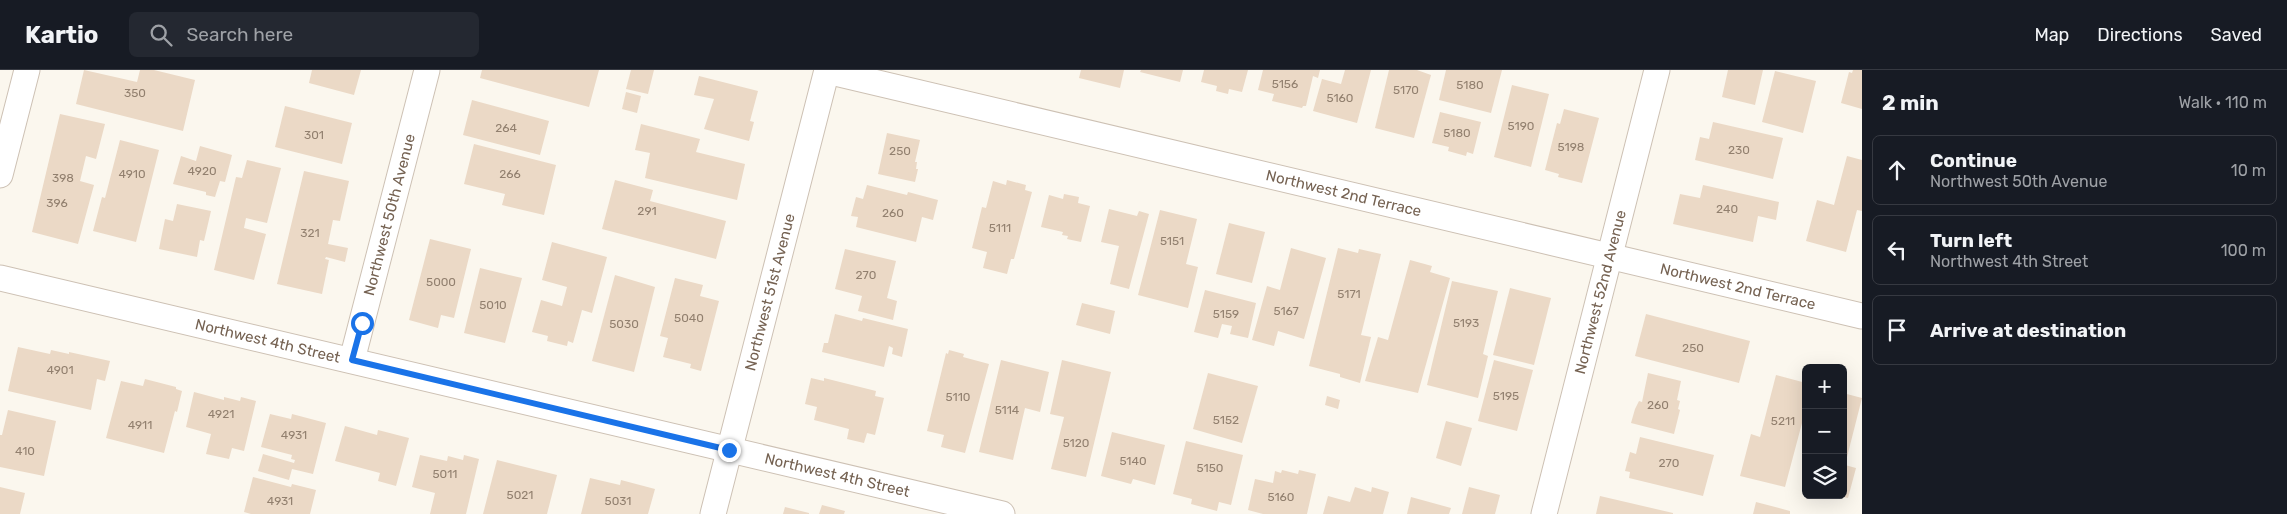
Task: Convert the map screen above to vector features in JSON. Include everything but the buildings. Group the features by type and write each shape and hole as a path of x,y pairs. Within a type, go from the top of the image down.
{"street":[{"path":"0,175 27,70"},
{"name":"Northwest 50th Avenue","path":"352,360 427,70"},
{"name":"Northwest 2nd Terrace","path":"827,70 1862,316"},
{"name":"Northwest 51st Avenue","path":"713,514 827,70"},
{"name":"Northwest 52nd Avenue","path":"1544,514 1656,70"},
{"name":"Northwest 4th Street","path":"0,278 1002,514"}],"route":[{"path":"362,323 352,360 729,450"}]}
